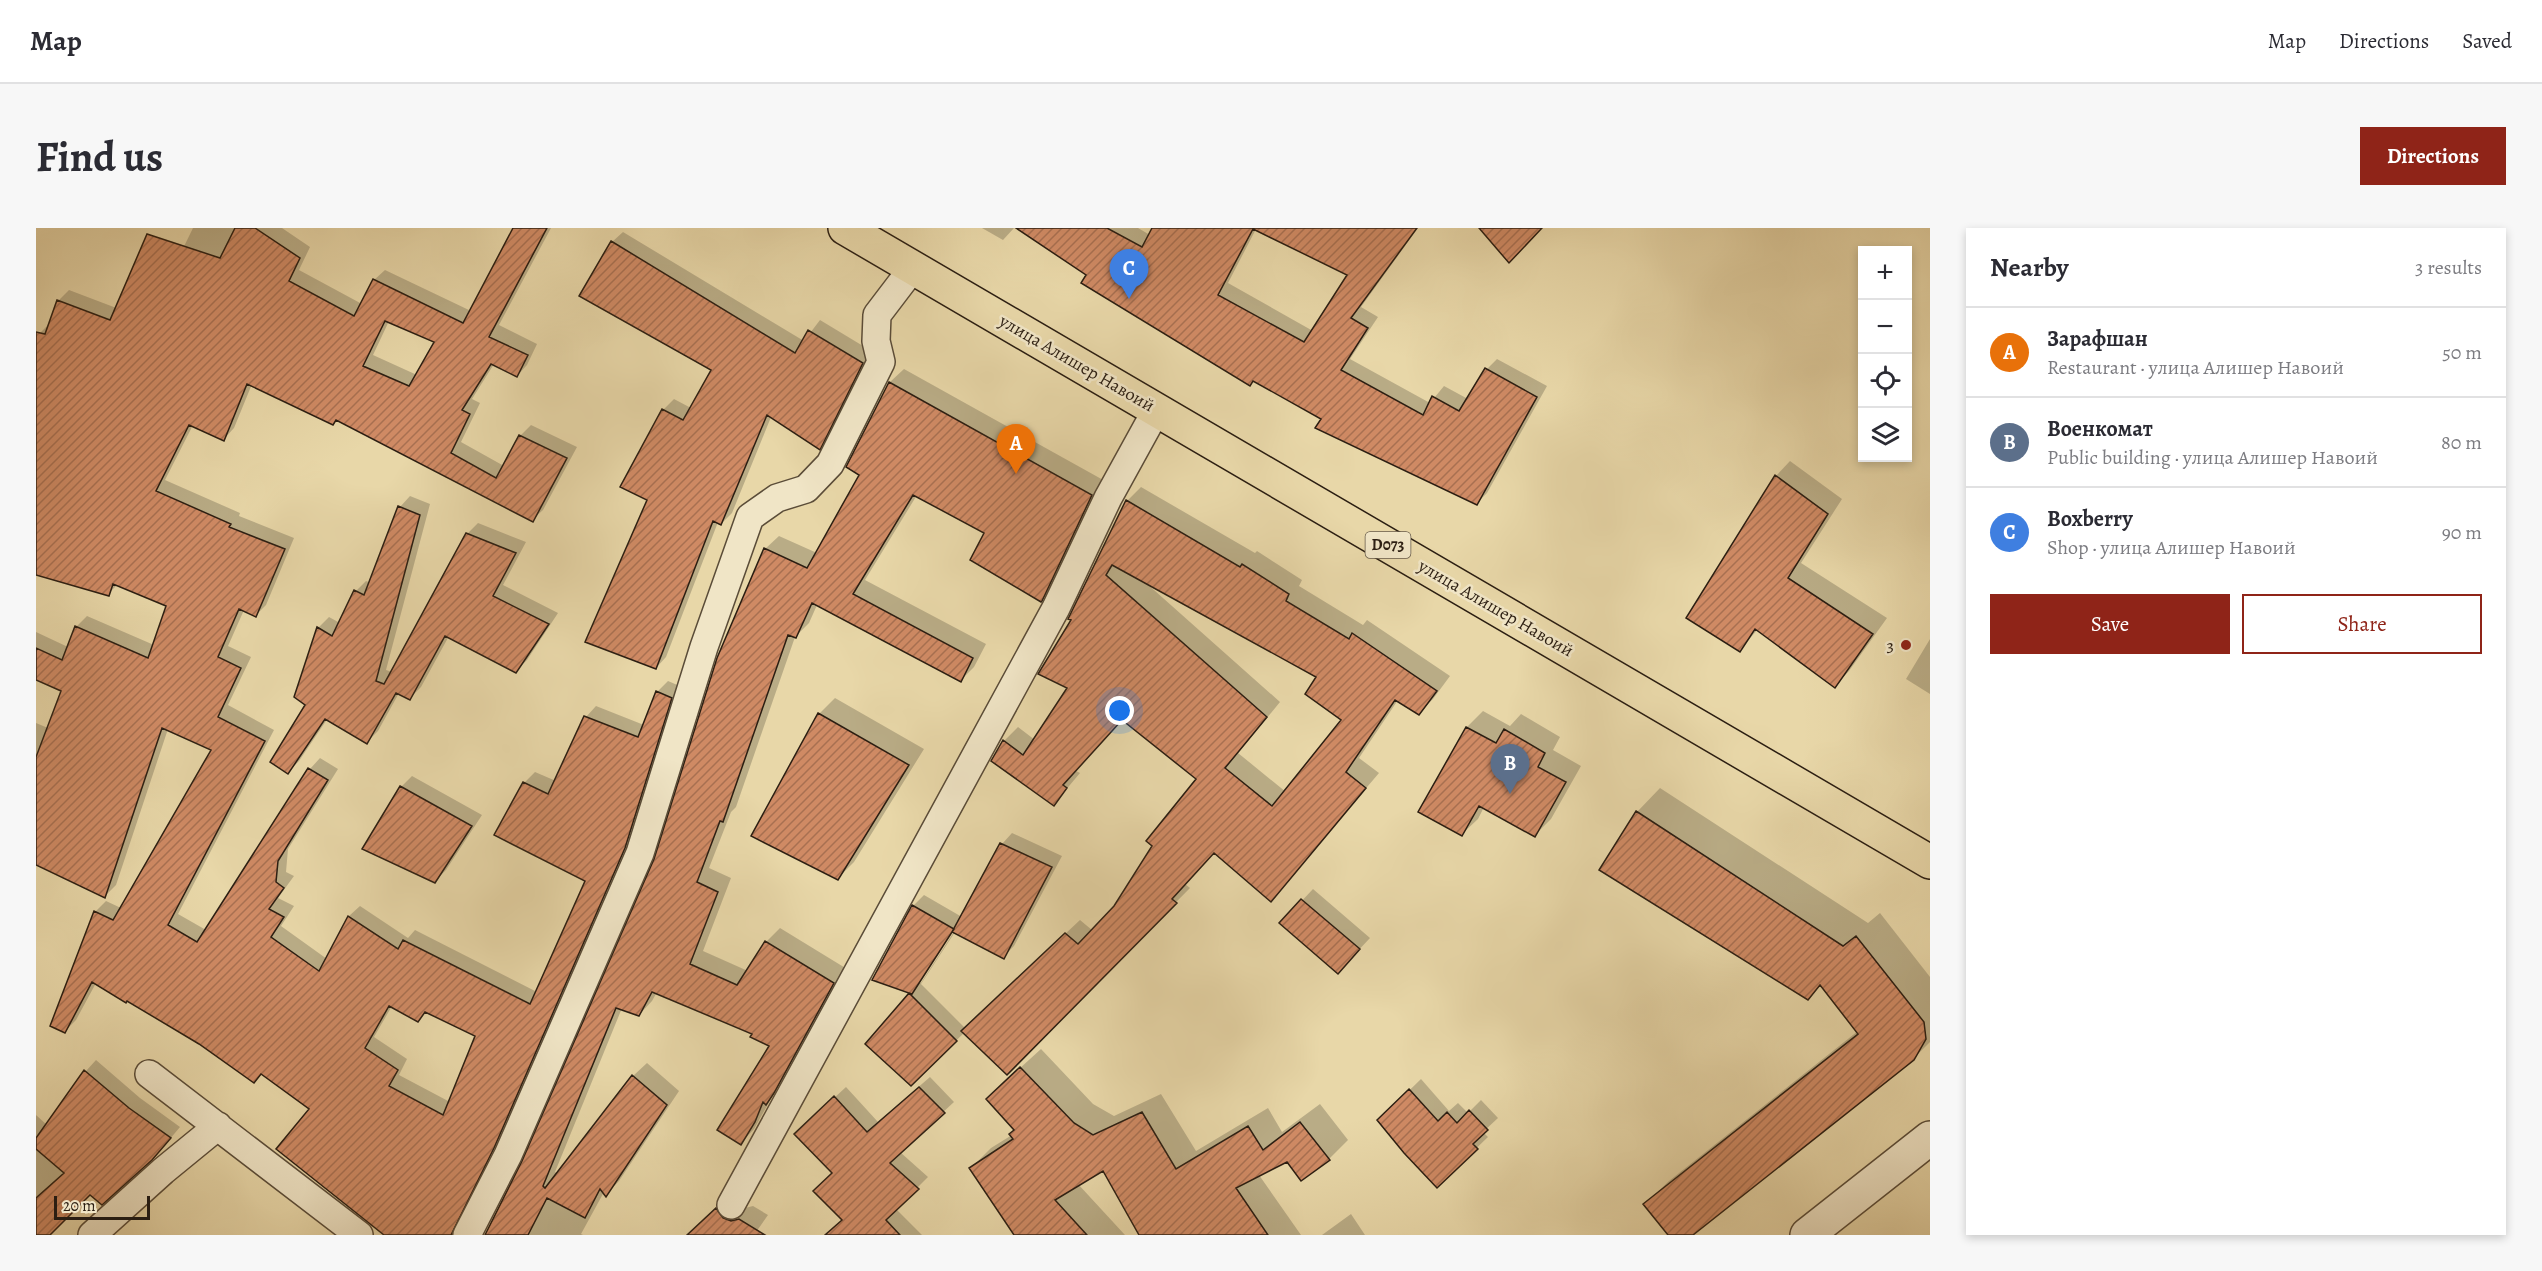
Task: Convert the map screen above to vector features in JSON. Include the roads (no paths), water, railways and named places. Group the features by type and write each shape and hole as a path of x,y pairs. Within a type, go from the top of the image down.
{"main road":[{"name":"улица Алишер Навоий","path":"845,228 1930,862"}],"street":[{"path":"467,1235 508,1155 640,853 704,647 750,517 777,498 806,489 830,464 881,362 876,341 877,315 912,269"},
{"path":"731,1205 1056,608 1108,498 1157,410"},
{"path":"149,1074 359,1235"},
{"path":"92,1235 163,1171 218,1126"},
{"path":"1807,1235 1930,1138"}],"place":[{"name":"Boxberry","path":"1129,299"},
{"name":"Зарафшан","path":"1016,474"},
{"name":"3","path":"1906,645"},
{"name":"Военкомат","path":"1510,794"}]}
